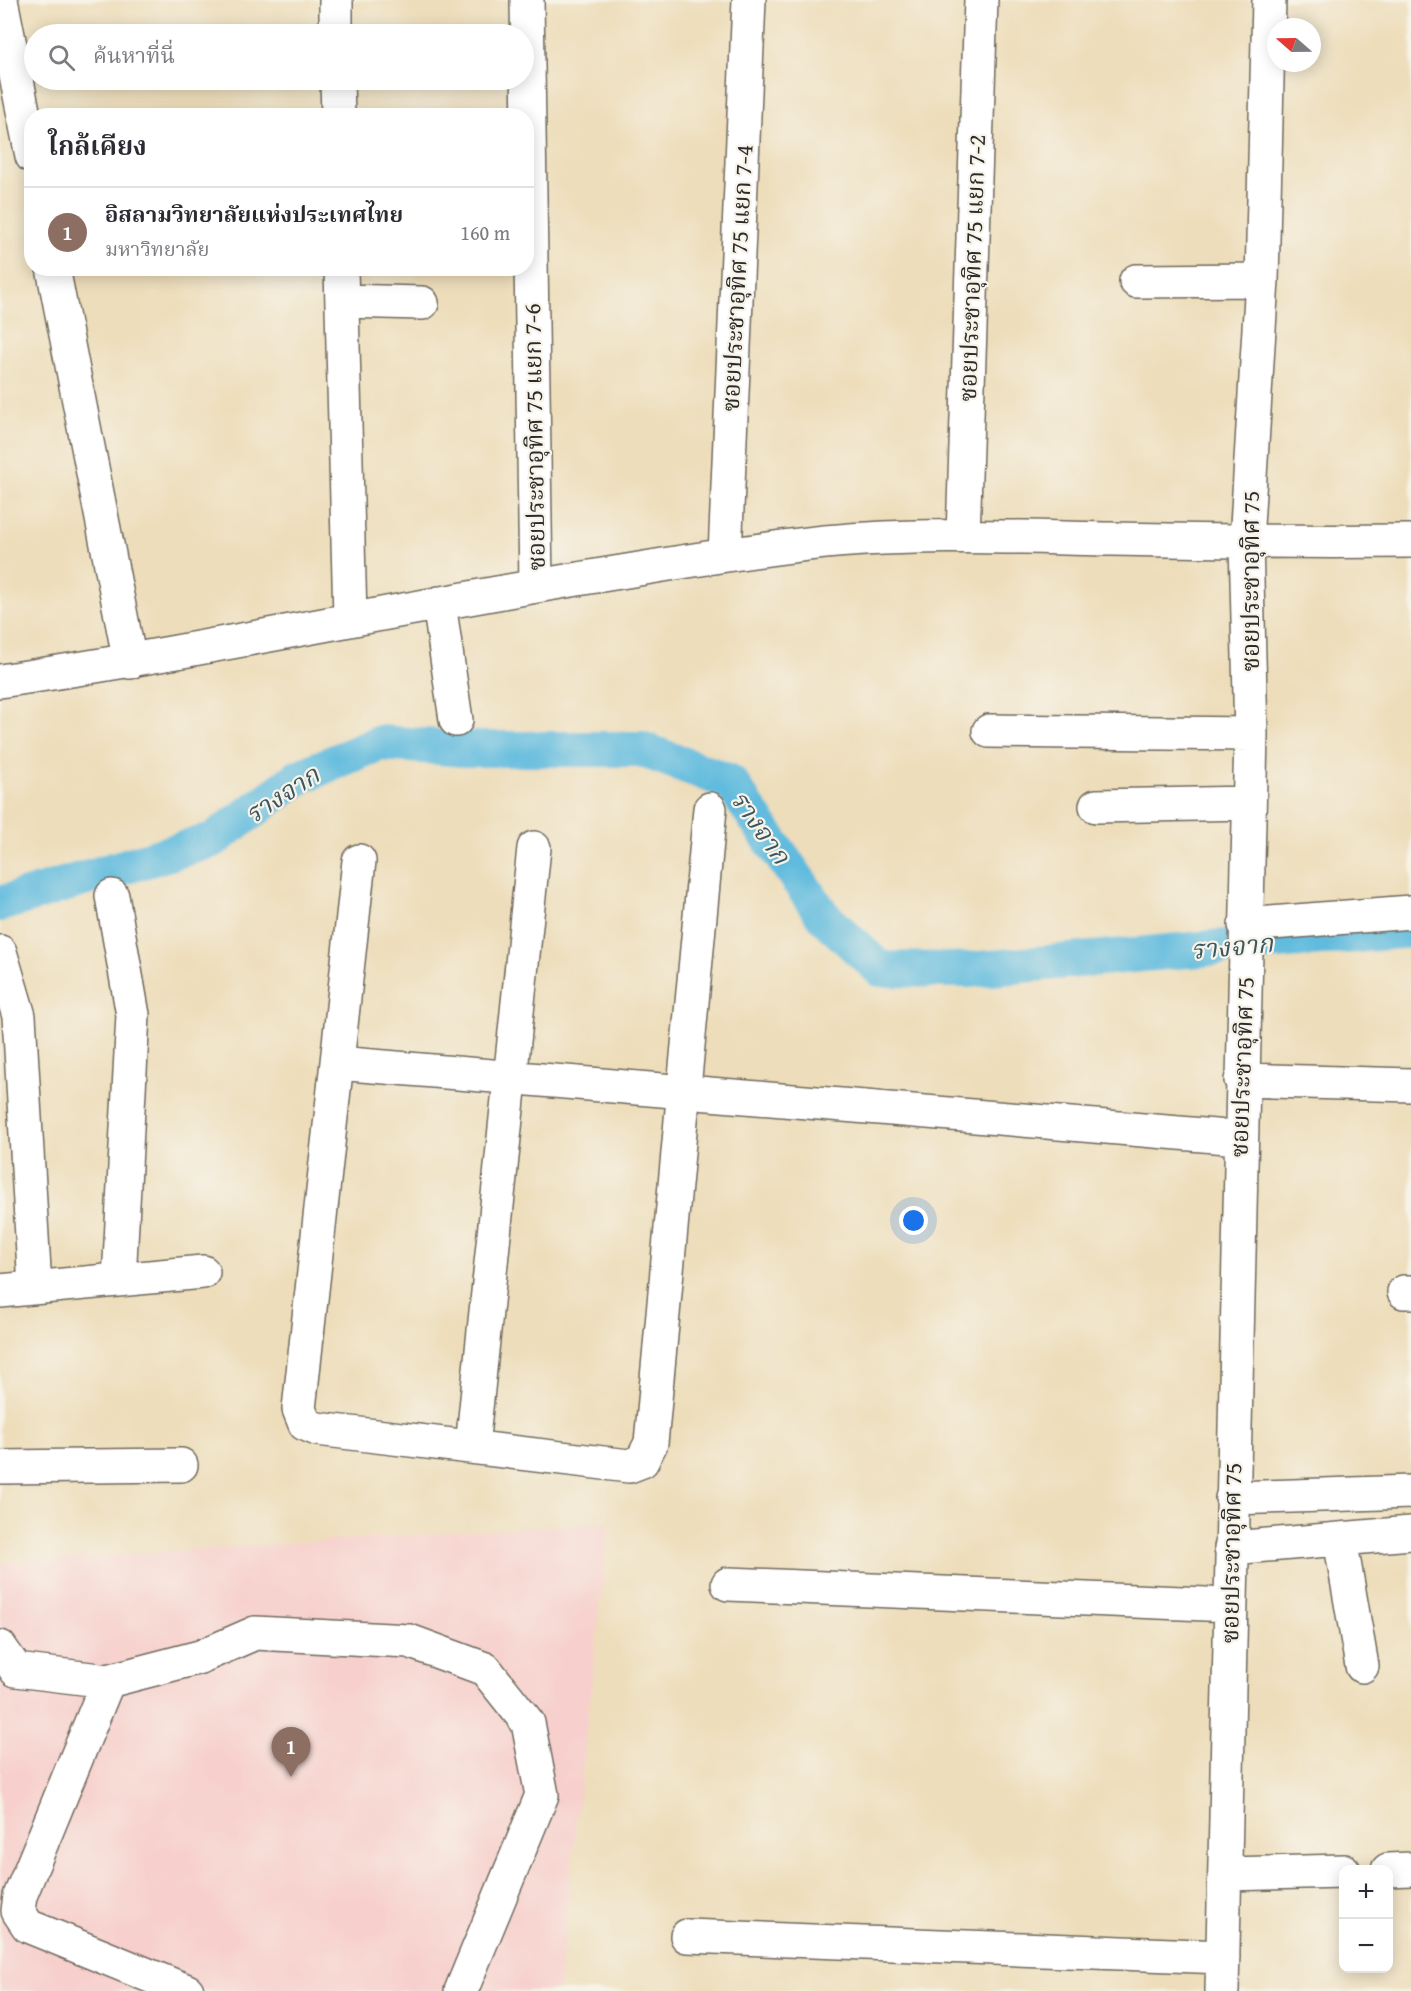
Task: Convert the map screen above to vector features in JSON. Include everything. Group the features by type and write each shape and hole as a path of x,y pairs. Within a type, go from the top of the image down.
{"street":[{"path":"1,0 24,116"},
{"path":"336,0 336,24"},
{"name":"ซอยประชาอุทิศ 75 แยก 7-6","path":"527,0 527,24"},
{"name":"ซอยประชาอุทิศ 75 แยก 7-4","path":"724,555 749,0"},
{"name":"ซอยประชาอุทิศ 75 แยก 7-2","path":"963,536 981,0"},
{"name":"ซอยประชาอุทิศ 75","path":"1222,1991 1239,1138 1251,734 1246,542 1262,280 1269,0"},
{"path":"337,90 338,108"},
{"name":"ซอยประชาอุทิศ 75 แยก 7-6","path":"528,90 529,108"},
{"path":"55,276 130,662"},
{"path":"341,276 350,618"},
{"name":"ซอยประชาอุทิศ 75 แยก 7-6","path":"531,276 536,585"},
{"path":"1136,281 1262,280"},
{"path":"342,301 422,303"},
{"path":"0,681 130,662 350,618 536,585 724,555 827,542 963,536 1246,542 1411,541"},
{"path":"439,603 456,720"},
{"path":"989,731 1251,734"},
{"path":"1096,806 1249,803"},
{"path":"359,861 299,1409 305,1424 317,1430 629,1466 642,1461 651,1443 710,809"},
{"path":"472,1448 534,848"},
{"path":"112,896 133,1015 119,1280"},
{"path":"1245,928 1411,912"},
{"path":"4,966 19,1016 36,1287"},
{"path":"337,1063 1239,1138"},
{"path":"1241,1080 1411,1085"},
{"path":"0,1291 203,1272"},
{"path":"0,1467 181,1465"},
{"path":"1232,1498 1411,1492"},
{"path":"1232,1548 1411,1533"},
{"path":"1340,1539 1362,1666"},
{"path":"728,1584 1230,1605"},
{"path":"0,1647 16,1670 108,1681 200,1657 255,1633 409,1641 485,1669 528,1723 542,1795 461,1991"},
{"path":"108,1681 20,1896 18,1911 28,1926 187,1991"},
{"path":"1393,1870 1411,1869"},
{"path":"1225,1874 1339,1871"},
{"path":"687,1936 1223,1957"}],"shaded area":[{"path":"609,1522 558,1991 0,1991 0,1563"}],"waterway":[{"name":"รางจาก","path":"0,904 213,840 299,777 380,743 466,749 641,749 730,782 824,917 880,969 968,970 1411,930"}],"place":[{"name":"อิสลามวิทยาลัยแห่งประเทศไทย","path":"291,1777"}]}
